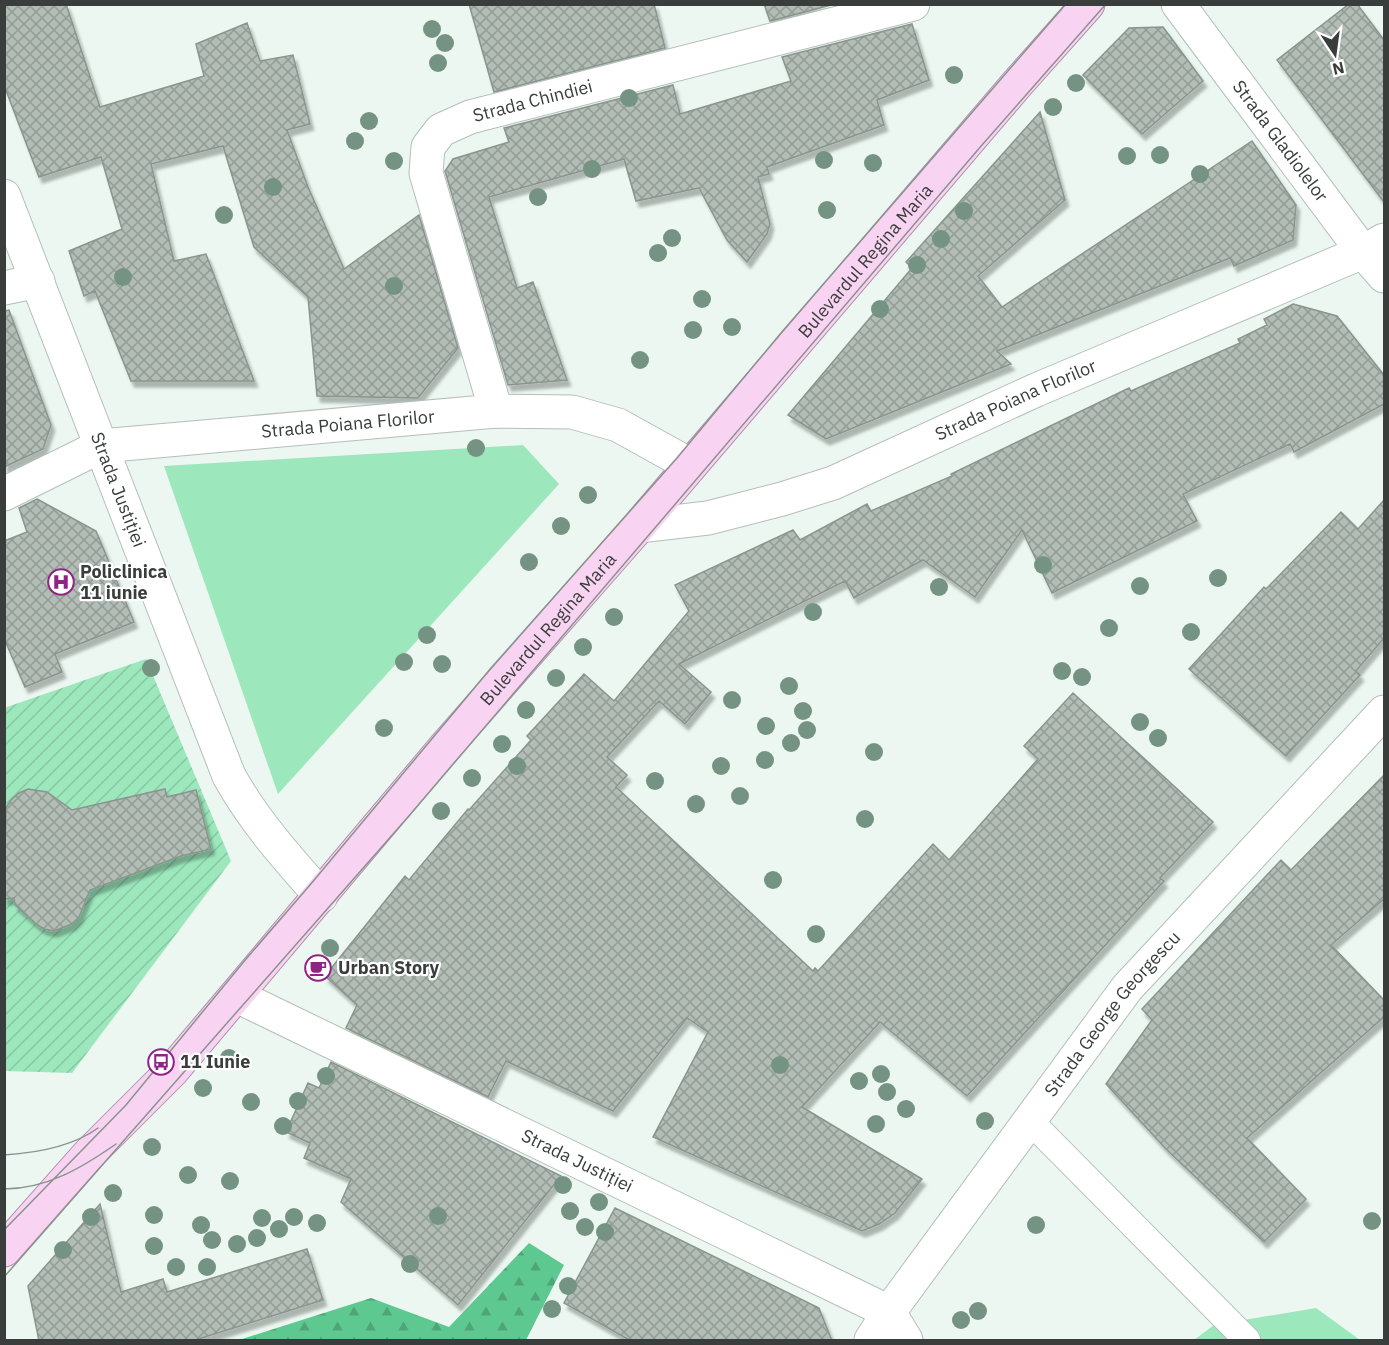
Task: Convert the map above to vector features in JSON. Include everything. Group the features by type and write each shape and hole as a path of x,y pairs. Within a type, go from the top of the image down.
{"main road":[{"name":"Bulevardul Regina Maria","path":"4,1250 88,1155 172,1071 446,747 1088,4"}],"street":[{"name":"Strada Chindiei","path":"496,411 426,173 428,147 441,130 470,117 913,4"},
{"name":"Strada Gladiolelor","path":"1178,4 1374,246 1384,276"},
{"name":"Strada Justiției","path":"4,196 229,776 259,824 321,896"},
{"name":"Strada Poiana Florilor","path":"639,526 708,518 833,483 1036,390 1374,246"},
{"path":"4,288 38,281"},
{"name":"Strada Poiana Florilor","path":"4,494 101,446 496,411 572,412 618,425 690,465"},
{"name":"Strada George Georgescu","path":"871,1341 889,1312 1127,988 1384,712"},
{"name":"Strada Justiției","path":"237,996 889,1312"},
{"path":"889,1312 906,1341"}],"lane":[{"path":"1029,1120 1247,1341"}],"green space":[{"path":"523,445 559,484 278,794 164,466"},
{"path":"146,659 231,861 72,1073 5,1071 4,708"},
{"path":"529,1243 564,1265 526,1340 239,1340 371,1298 449,1327"},
{"path":"1316,1308 1360,1340 1194,1340 1214,1325"}],"building":[{"path":"4,4 66,4 100,107 204,76 196,44 247,23 260,61 293,55 310,124 287,130 308,187 344,269 419,215 458,348 418,398 317,396 308,297 254,247 223,146 151,164 174,261 206,254 254,381 131,381 95,291 84,296 69,251 122,229 101,157 39,177 4,85"},
{"path":"469,4 654,4 665,48 494,92"},
{"path":"764,4 835,4 770,21"},
{"path":"1349,4 1357,4 1384,40 1384,202 1277,60"},
{"path":"912,24 929,80 877,100 884,125 767,167 769,174 758,177 770,224 767,234 747,262 727,240 699,188 636,201 624,159 489,197 517,288 533,282 567,380 508,385 445,171 453,159 509,142 504,128 673,85 680,114 791,81 782,57"},
{"path":"1163,27 1203,81 1142,134 1083,75 1129,28"},
{"path":"1040,112 1065,200 978,276 1002,307 1252,141 1296,205 1293,240 1234,266 1230,258 997,351 1011,364 826,439 788,415 912,268 906,262"},
{"path":"1293,304 1337,316 1384,375 1384,404 1294,452 1290,444 1183,494 1197,521 1052,593 1022,530 975,597 923,560 854,598 845,581 679,664 711,692 685,724 659,701 607,757 627,775 616,787 813,971 815,968 818,971 933,844 949,860 1038,759 1024,746 1073,693 1213,822 1160,878 1164,881 967,1096 880,1022 802,1107 922,1179 895,1213 879,1224 862,1231 653,1137 708,1032 687,1018 613,1111 506,1061 488,1097 346,1028 357,1005 325,976 405,876 409,880 468,809 531,740 527,736 584,674 614,701 689,611 675,585 793,530 800,540 867,504 871,511 952,476 951,474 1129,388 1131,391 1240,343 1238,339 1267,325 1264,319"},
{"path":"9,310 51,425 43,449 4,467 4,311"},
{"name":"Policlinica 11 iunie","path":"37,499 96,531 134,622 55,654 62,672 25,687 4,638 4,541 27,532 19,508"},
{"path":"1384,500 1384,638 1356,671 1360,675 1286,756 1189,669 1264,587 1266,589 1341,512 1358,529"},
{"path":"1384,775 1384,899 1331,945 1384,1000 1384,1017 1247,1138 1306,1199 1264,1242 1166,1149 1106,1084 1152,1020 1142,1009 1281,860 1291,870"},
{"path":"28,789 47,792 72,810 165,789 167,797 196,790 211,849 181,856 90,890 79,917 72,924 54,931 44,929 15,905 14,898 4,899 6,808 19,793"},
{"path":"331,1062 561,1176 458,1305 341,1202 351,1179 304,1158 310,1143 286,1132 308,1083 319,1088"},
{"path":"100,1204 121,1292 163,1279 167,1292 307,1249 323,1300 192,1341 39,1341 28,1286"},
{"path":"615,1208 819,1308 832,1341 631,1341 564,1303"}],"tram line":[{"path":"4,1230 126,1105 491,668 677,458 781,333 1066,4"},
{"path":"4,1277 408,817 982,145 1106,4"},
{"path":"4,1155 53,1148 77,1140 98,1128"},
{"path":"4,1189 50,1181 91,1161 116,1144"}],"place":[{"name":"Policlinica 11 iunie","path":"61,582"},
{"name":"Urban Story","path":"318,968"},
{"name":"11 Iunie","path":"161,1062"}]}
